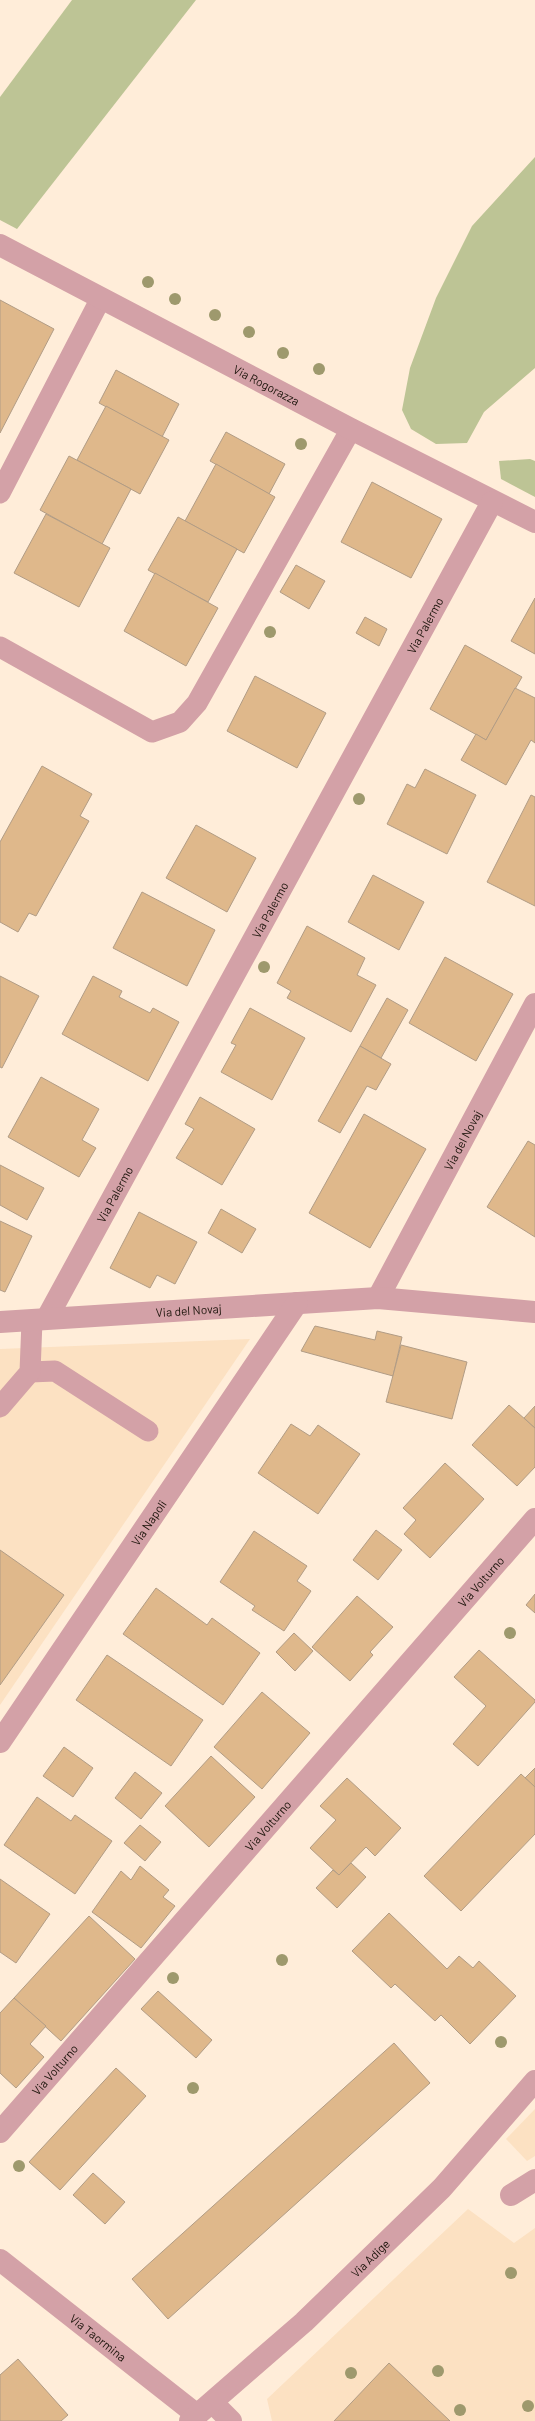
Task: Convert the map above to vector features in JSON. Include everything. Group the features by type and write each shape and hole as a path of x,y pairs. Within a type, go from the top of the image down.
{"street":[{"name":"Via Rogorazza","path":"0,245 350,429 492,502 535,522"},
{"name":"Via Palermo","path":"40,1319 492,502"},
{"name":"Via del Novaj","path":"378,1298 535,1004"},
{"name":"Via del Novaj","path":"0,1322 378,1298 535,1312"},
{"name":"Via Napoli","path":"0,1742 298,1303"},
{"name":"Via Volturno","path":"0,2132 535,1519"},
{"name":"Via Adige","path":"200,2413 304,2322 442,2188 535,2081"},
{"path":"510,2195 535,2180"},
{"name":"Via Taormina","path":"0,2260 200,2413 231,2421"}],"lane":[{"path":"0,493 101,298"},
{"path":"0,646 152,732 180,722 197,703 350,429"},
{"path":"0,1407 30,1372 40,1319"},
{"path":"30,1372 54,1371 148,1431"}],"shaded area":[{"path":"250,1339 0,1705 0,1349"},
{"path":"535,2109 535,2156 527,2161 506,2139"},
{"path":"468,2209 514,2243 535,2228 535,2421 272,2421 267,2399"}],"green space":[{"path":"72,0 196,0 17,229 0,220 0,97"},
{"path":"535,157 535,368 484,412 467,443 436,444 411,429 402,410 410,368 436,298 472,226"},
{"path":"530,459 535,461 535,497 501,479 499,461"}],"building":[{"path":"0,300 54,329 0,433"},
{"path":"116,370 179,404 162,437 99,403"},
{"path":"106,406 169,440 140,494 77,460"},
{"path":"226,432 285,464 269,494 210,461"},
{"path":"69,456 131,489 102,544 40,510"},
{"path":"216,464 275,497 244,553 185,521"},
{"path":"372,482 442,519 411,578 341,542"},
{"path":"46,514 110,548 79,607 14,573"},
{"path":"178,517 237,549 208,602 148,570"},
{"path":"296,565 325,581 309,609 280,592"},
{"path":"155,573 218,608 186,666 124,631"},
{"path":"535,598 535,654 511,641"},
{"path":"365,617 387,629 379,646 356,633"},
{"path":"465,645 522,677 486,740 430,709"},
{"path":"255,676 326,713 297,768 227,731"},
{"path":"515,688 535,698 535,743 531,740 506,785 461,760 476,734 486,740"},
{"path":"42,766 92,794 80,816 89,821 36,916 29,913 18,932 0,922 0,842"},
{"path":"425,769 476,795 447,854 387,824 407,784 415,788"},
{"path":"531,795 535,797 535,906 487,882"},
{"path":"196,825 256,858 227,912 166,878"},
{"path":"373,875 424,902 399,950 348,922"},
{"path":"142,892 215,930 187,986 113,948"},
{"path":"307,926 365,958 357,975 376,985 351,1032 287,998 291,991 277,983"},
{"path":"445,957 513,994 476,1061 409,1023"},
{"path":"0,976 39,996 2,1068 0,1067"},
{"path":"93,976 122,991 119,997 150,1013 153,1008 179,1022 148,1081 62,1034"},
{"path":"387,998 408,1010 381,1058 360,1046"},
{"path":"250,1008 305,1038 272,1100 221,1072 236,1045 231,1043"},
{"path":"360,1046 391,1064 376,1090 367,1086 340,1133 318,1121"},
{"path":"41,1077 99,1109 82,1140 96,1148 79,1177 8,1137"},
{"path":"200,1097 255,1129 222,1185 176,1158 194,1129 185,1124"},
{"path":"364,1114 426,1149 370,1248 309,1213"},
{"path":"528,1141 535,1145 535,1237 487,1207"},
{"path":"0,1165 44,1188 27,1220 0,1205"},
{"path":"221,1209 256,1229 242,1253 208,1233"},
{"path":"139,1212 197,1242 175,1284 157,1275 150,1288 110,1268"},
{"path":"0,1221 32,1236 5,1292 0,1290"},
{"path":"315,1326 375,1340 377,1331 402,1337 393,1376 301,1351"},
{"path":"401,1345 467,1362 452,1419 386,1402"},
{"path":"509,1405 535,1428 535,1467 517,1486 472,1445"},
{"path":"535,1406 535,1428 524,1418"},
{"path":"291,1424 310,1436 318,1425 360,1454 318,1514 258,1473"},
{"path":"445,1463 484,1499 430,1558 404,1534 416,1520 403,1508"},
{"path":"376,1530 402,1550 378,1580 353,1560"},
{"path":"254,1531 307,1566 297,1581 311,1591 284,1631 252,1610 255,1606 220,1582"},
{"path":"0,1550 64,1595 0,1685"},
{"path":"156,1588 207,1625 212,1618 260,1653 223,1705 123,1634"},
{"path":"535,1594 535,1613 526,1605"},
{"path":"357,1596 393,1627 370,1652 373,1655 350,1681 312,1647"},
{"path":"294,1633 313,1651 295,1671 276,1652"},
{"path":"479,1650 535,1700 535,1702 478,1766 453,1744 486,1706 454,1677"},
{"path":"107,1655 203,1720 171,1766 76,1700"},
{"path":"262,1692 310,1733 262,1789 214,1747"},
{"path":"64,1747 93,1768 73,1797 43,1776"},
{"path":"211,1756 255,1797 209,1847 165,1806"},
{"path":"535,1768 535,1787 525,1778"},
{"path":"135,1772 162,1793 141,1819 115,1798"},
{"path":"521,1774 535,1787 535,1834 461,1911 424,1876"},
{"path":"347,1778 401,1828 375,1856 366,1847 339,1875 310,1848 336,1820 320,1806"},
{"path":"37,1797 71,1821 75,1815 112,1841 75,1894 4,1845"},
{"path":"140,1825 161,1842 145,1861 124,1843"},
{"path":"351,1863 366,1877 337,1908 316,1888 333,1870 339,1875"},
{"path":"140,1866 169,1890 163,1897 175,1906 141,1948 92,1912 121,1871 131,1880"},
{"path":"0,1879 50,1914 16,1963 0,1952"},
{"path":"389,1913 447,1969 459,1956 473,1968 479,1961 516,1996 470,2044 441,2015 435,2021 395,1984 391,1988 352,1951"},
{"path":"89,1916 135,1959 61,2041 14,1998"},
{"path":"158,1991 212,2040 196,2058 141,2009"},
{"path":"14,1998 46,2026 30,2044 44,2057 16,2088 0,2073 0,2013"},
{"path":"394,2043 430,2083 168,2319 132,2279"},
{"path":"116,2068 146,2096 60,2190 29,2162"},
{"path":"93,2173 125,2202 105,2224 73,2195"},
{"path":"18,2359 68,2415 61,2421 0,2421 0,2375"},
{"path":"389,2363 450,2421 334,2421"}]}
